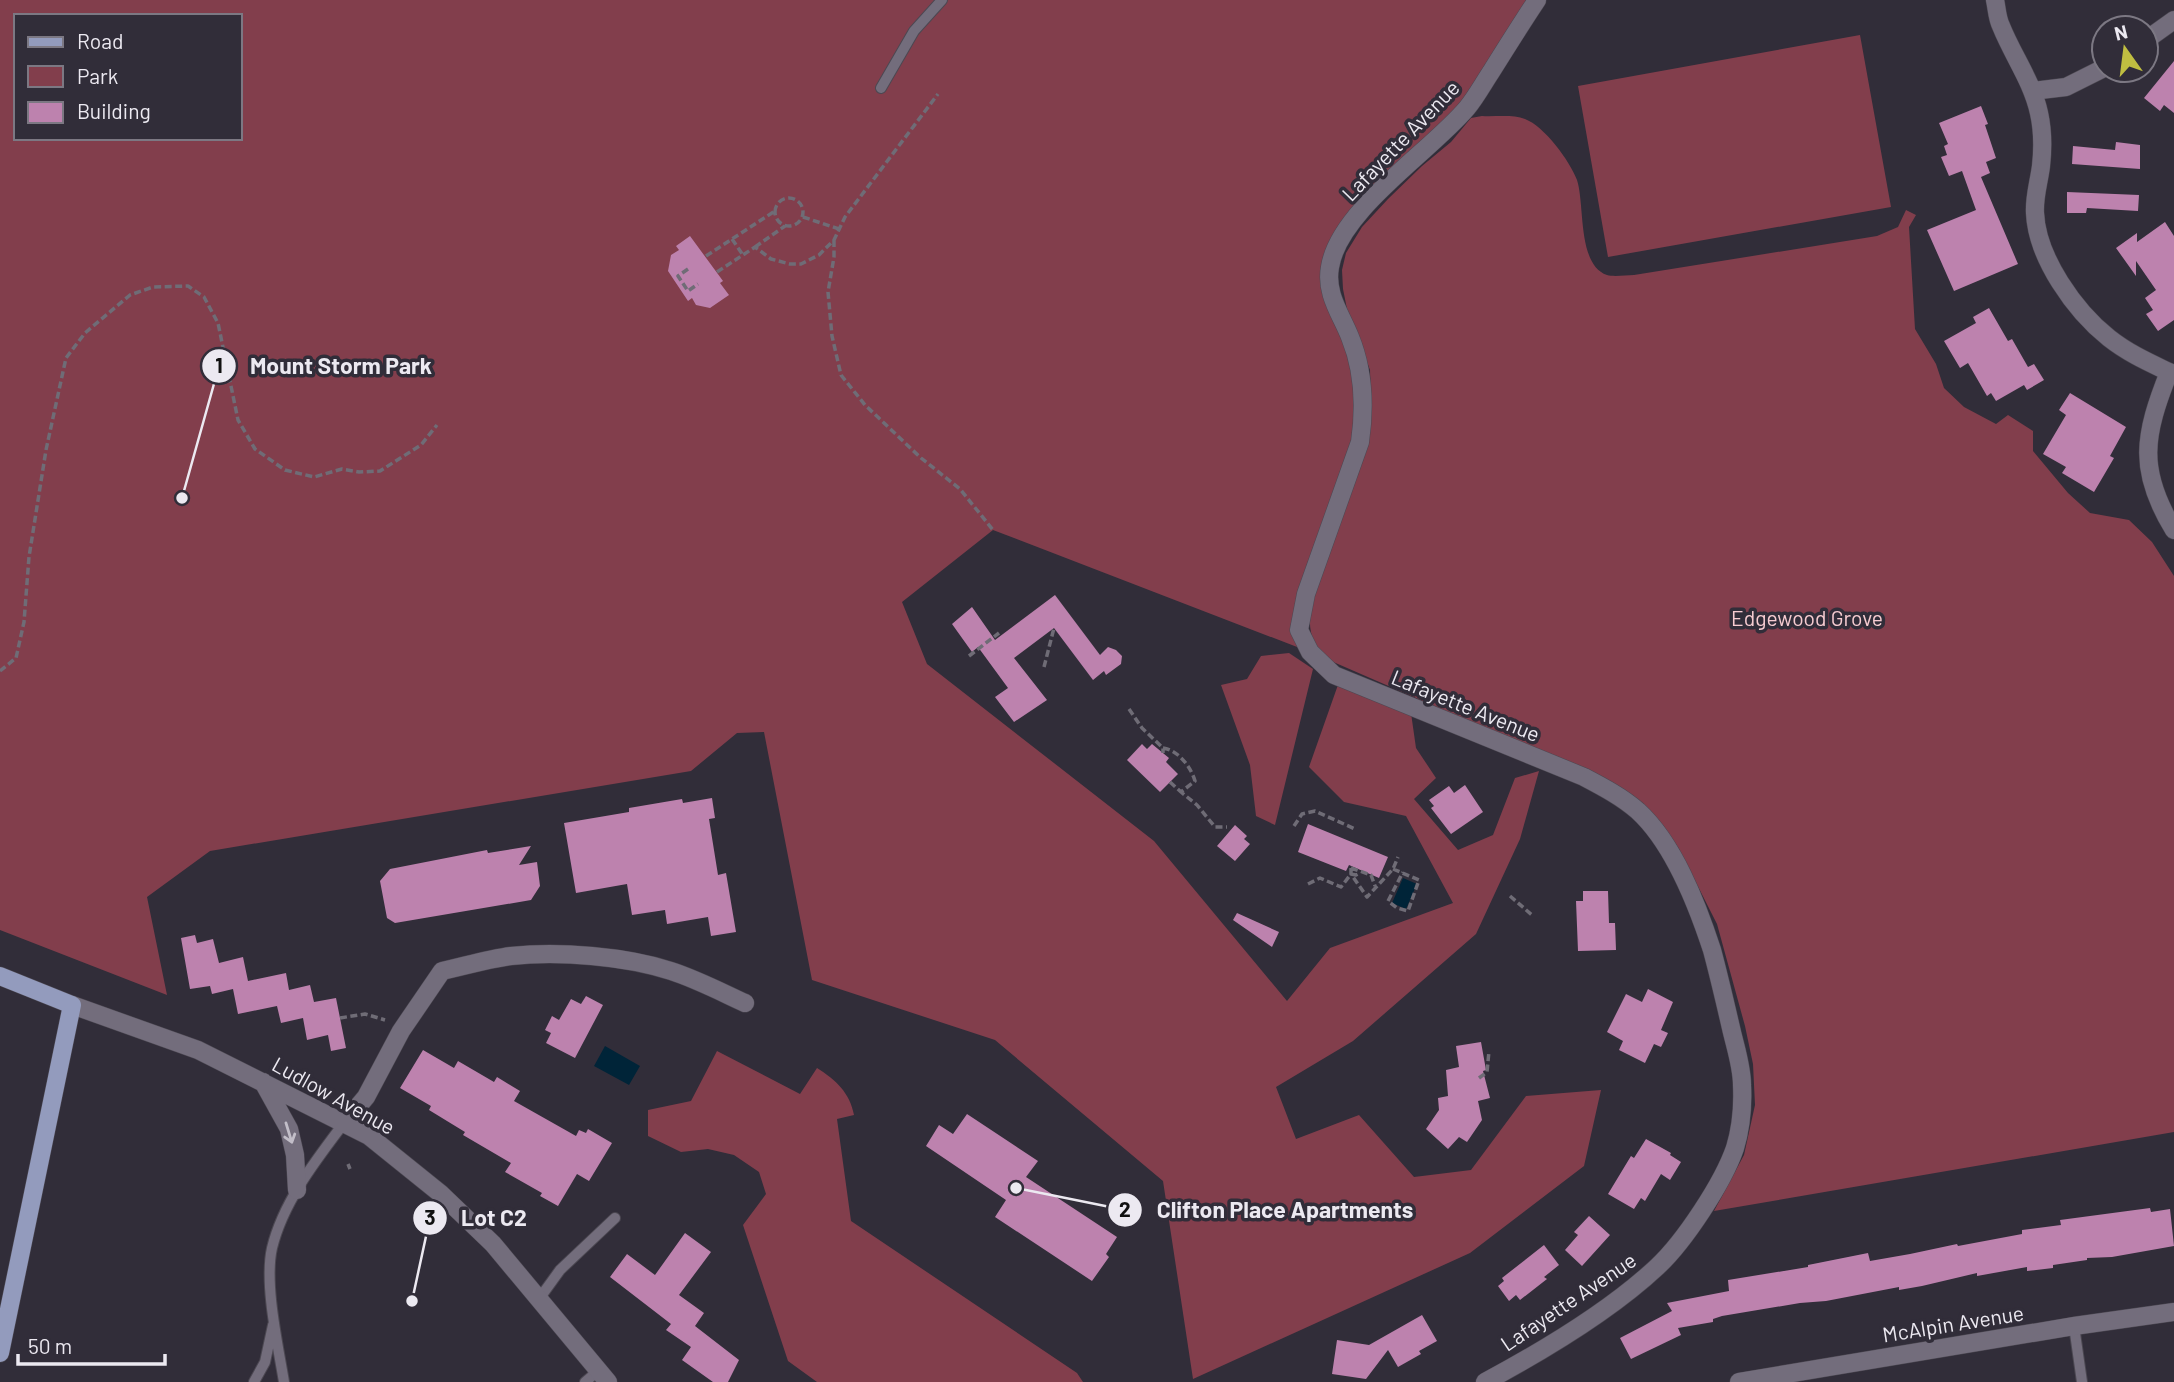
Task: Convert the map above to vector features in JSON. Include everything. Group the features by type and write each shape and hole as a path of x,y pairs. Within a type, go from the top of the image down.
{"main road":[{"name":"Ludlow Avenue","path":"0,976 72,1005"},
{"path":"0,1353 72,1005"}],"street":[{"name":"Lafayette Avenue","path":"1485,1382 1556,1341 1657,1267 1681,1241 1717,1185 1734,1149 1741,1116 1742,1083 1714,959 1703,924 1673,857 1643,816 1615,794 1584,777 1334,675 1310,652 1299,630 1306,594 1356,453 1363,418 1359,364 1351,338 1334,305 1329,288 1329,269 1334,251 1342,235 1369,202 1452,125 1470,104 1536,0"},
{"path":"1995,0 1999,23 2024,69 2032,91 2043,135 2035,215 2038,240 2074,301 2108,338 2137,358 2172,373 2153,412 2148,437 2148,463 2152,488 2174,530"},
{"path":"2032,91 2066,87 2090,75"},
{"path":"344,1123 366,1097 401,1031 442,971 510,957 556,955 632,962 671,971 746,1003"},
{"name":"Ludlow Avenue","path":"72,1005 198,1051 369,1136 441,1194 493,1244 539,1299 597,1378"},
{"path":"263,1082 289,1129 295,1154 297,1190"},
{"name":"McAlpin Avenue","path":"1739,1382 2174,1312"}],"lane":[{"path":"881,88 914,31 942,0"},
{"path":"284,1382 271,1292 271,1249 297,1190 344,1123"},
{"path":"539,1299 560,1270 615,1218"},
{"path":"254,1382 264,1362 274,1318"},
{"path":"2074,1326 2082,1382"}],"path":[{"path":"755,247 780,262 801,264 819,255 834,240 845,216 938,94"},
{"path":"706,256 775,211 783,200 796,198 803,208 803,217 796,225 786,226 717,272"},
{"path":"775,211 779,222 786,226"},
{"path":"803,217 839,229"},
{"path":"732,239 743,255"},
{"path":"834,240 828,292 832,336 841,375 865,405 960,489 993,530"},
{"path":"688,269 678,275 688,291 698,284"},
{"path":"0,671 16,658 46,450 66,358 85,332 131,295 153,287 188,286 204,297 218,323 238,420 255,449 285,470 314,477 342,469 359,472 380,471 421,445 437,425"},
{"path":"1044,667 1054,628"},
{"path":"969,656 999,633"},
{"path":"1129,709 1142,728 1163,750 1172,750 1192,769 1195,781 1181,792"},
{"path":"1170,782 1197,805 1215,827 1227,827"},
{"path":"1294,827 1302,814 1315,811 1355,829"},
{"path":"1350,874 1367,897 1393,869 1398,856"},
{"path":"1308,884 1320,878 1341,887 1351,868 1371,875 1375,886"},
{"path":"1393,869 1403,872 1419,880 1408,911 1397,908 1388,901 1403,872"},
{"path":"1510,896 1532,915"},
{"path":"340,1018 365,1014 387,1021"},
{"path":"1479,1078 1488,1072 1489,1051"},
{"path":"348,1164 350,1170"}],"green space":[{"path":"0,0 1537,0 1470,105 1369,202 1329,269 1351,338 1363,418 1299,630 1310,652 993,530 902,602 927,664 1154,841 1287,1001 1330,948 1453,903 1406,816 1344,802 1309,767 1339,682 1411,713 1416,748 1436,778 1414,799 1458,850 1493,835 1515,778 1539,771 1520,839 1476,934 1353,1041 1276,1087 1296,1139 1359,1115 1414,1177 1471,1170 1526,1096 1601,1090 1584,1166 1470,1253 1193,1379 1163,1181 995,1040 812,980 764,732 737,733 691,771 210,851 147,897 167,995 0,930"},
{"path":"1860,35 1891,207 1608,257 1578,86"},
{"name":"Edgewood Grove","path":"1520,117 1540,129 1556,145 1577,180 1586,247 1597,269 1607,275 1634,275 1877,236 1898,227 1906,210 1916,215 1909,227 1915,329 1936,364 1944,388 1964,407 1996,424 2008,415 2033,431 2033,451 2068,493 2090,513 2129,520 2152,542 2174,576 2174,1132 1714,1211 1744,1155 1755,1105 1753,1064 1717,924 1679,849 1663,825 1619,786 1331,661 1318,649 1310,628 1312,603 1371,414 1370,370 1347,309 1343,289 1342,270 1346,253 1362,227 1388,199 1451,142 1471,118"},
{"path":"1289,653 1313,669 1275,825 1256,816 1250,765 1221,685 1247,679 1261,656"},
{"path":"717,1051 800,1094 817,1068 836,1082 846,1094 854,1115 837,1119 851,1221 1077,1373 1083,1382 817,1382 788,1361 743,1225 766,1194 759,1172 734,1155 708,1149 681,1152 648,1136 648,1110 691,1101"}],"water":[{"path":"1403,878 1417,884 1406,909 1392,903"},
{"path":"605,1046 640,1066 629,1085 594,1066"}],"building":[{"path":"2174,61 2174,113 2164,105 2160,111 2144,98 2155,84 2160,84 2160,78"},
{"path":"1981,106 1996,158 1986,162 1990,173 1981,177 2018,264 1954,291 1927,230 1976,210 1962,171 1949,176 1941,157 1947,155 1944,146 1948,144 1939,123"},
{"path":"2116,142 2140,145 2140,169 2072,164 2073,146 2115,150"},
{"path":"2067,192 2139,195 2138,211 2087,208 2086,213 2067,213"},
{"path":"2165,222 2174,236 2174,320 2158,331 2146,314 2153,310 2145,298 2156,290 2136,261 2136,276 2116,248 2137,233 2137,242"},
{"path":"690,236 723,281 720,283 729,295 710,308 696,305 692,298 688,301 668,271 671,255 679,250 676,246"},
{"path":"1989,308 2008,341 2012,339 2028,367 2034,364 2044,380 2027,390 2024,385 1996,401 1991,393 1987,396 1968,363 1960,368 1944,341 1976,323 1973,317"},
{"path":"2070,393 2126,427 2110,456 2114,458 2094,492 2062,473 2066,467 2043,454 2066,415 2059,410"},
{"path":"1055,595 1100,655 1108,647 1116,650 1122,656 1121,664 1106,675 1104,671 1093,680 1054,628 1014,658 1047,700 1014,722 995,697 1008,688 978,647 972,652 952,624 972,607 995,640"},
{"path":"1142,744 1147,749 1152,744 1169,758 1166,762 1178,774 1160,792 1127,760"},
{"path":"1465,785 1483,812 1451,834 1431,808 1434,806 1429,800 1449,786 1454,793"},
{"path":"712,798 715,818 709,819 718,875 726,873 736,932 711,936 708,917 667,924 665,910 632,915 627,884 576,893 564,823 629,812 629,808 682,799 683,803"},
{"path":"1308,824 1388,857 1379,878 1349,865 1346,871 1298,852"},
{"path":"1235,825 1247,836 1244,839 1250,844 1235,861 1217,846"},
{"path":"531,846 519,865 537,862 540,886 531,900 395,923 387,918 380,881 390,869 487,850 488,853"},
{"path":"1583,891 1608,891 1609,923 1615,923 1616,950 1578,951 1576,901 1583,901"},
{"path":"1237,913 1279,932 1272,947 1233,920"},
{"path":"195,935 197,943 213,939 219,963 243,957 248,981 286,973 289,990 310,985 314,1002 336,998 346,1048 331,1051 328,1035 307,1040 303,1018 281,1023 277,1006 238,1014 233,989 212,994 210,986 190,989 181,938"},
{"path":"1648,989 1673,1002 1661,1030 1668,1033 1661,1047 1654,1044 1645,1063 1619,1050 1623,1041 1607,1032 1626,994 1642,1002"},
{"path":"586,996 603,1005 575,1058 546,1043 551,1033 545,1030 552,1016 559,1020 571,999 581,1004"},
{"path":"1481,1042 1486,1070 1483,1071 1490,1098 1478,1101 1482,1120 1467,1142 1459,1137 1448,1149 1426,1129 1439,1110 1438,1098 1448,1096 1446,1070 1459,1067 1456,1046"},
{"path":"423,1050 454,1068 458,1061 494,1082 497,1077 520,1091 514,1101 576,1136 579,1130 586,1133 588,1129 612,1143 589,1181 577,1174 558,1206 540,1196 542,1193 505,1172 511,1163 463,1135 465,1132 429,1110 431,1106 400,1088"},
{"path":"967,1114 1038,1161 1026,1177 1117,1237 1106,1254 1109,1257 1092,1281 995,1217 1006,1200 926,1146 939,1125 953,1134"},
{"path":"1646,1139 1681,1162 1670,1180 1661,1174 1645,1201 1641,1198 1634,1209 1608,1194 1631,1156 1634,1158"},
{"path":"2150,1208 2151,1212 2170,1209 2174,1246 2112,1257 2087,1258 2053,1265 2053,1268 2027,1271 2027,1267 1977,1276 1977,1273 1899,1290 1899,1287 1722,1316 1713,1319 1713,1322 1678,1328 1681,1335 1631,1359 1620,1338 1672,1311 1667,1303 1729,1291 1728,1280 1808,1267 1868,1253 1870,1261 1957,1244 1958,1246 2022,1234 2022,1230 2061,1225 2060,1220"},
{"path":"1589,1216 1610,1235 1582,1266 1565,1250 1578,1235 1574,1232"},
{"path":"685,1233 711,1252 679,1295 704,1313 695,1326 739,1360 728,1382 713,1382 682,1360 691,1347 666,1330 671,1324 610,1277 627,1254 655,1275"},
{"path":"1544,1245 1559,1265 1544,1277 1547,1279 1520,1300 1516,1295 1509,1301 1498,1286 1504,1281 1502,1278"},
{"path":"1422,1315 1437,1341 1419,1351 1421,1354 1398,1367 1388,1350 1366,1379 1332,1374 1337,1340 1369,1345"}],"place":[{"name":"Mount Storm Park","path":"182,498"},
{"name":"Clifton Place Apartments","path":"1016,1188"},
{"name":"Lot C2","path":"412,1301"}]}
